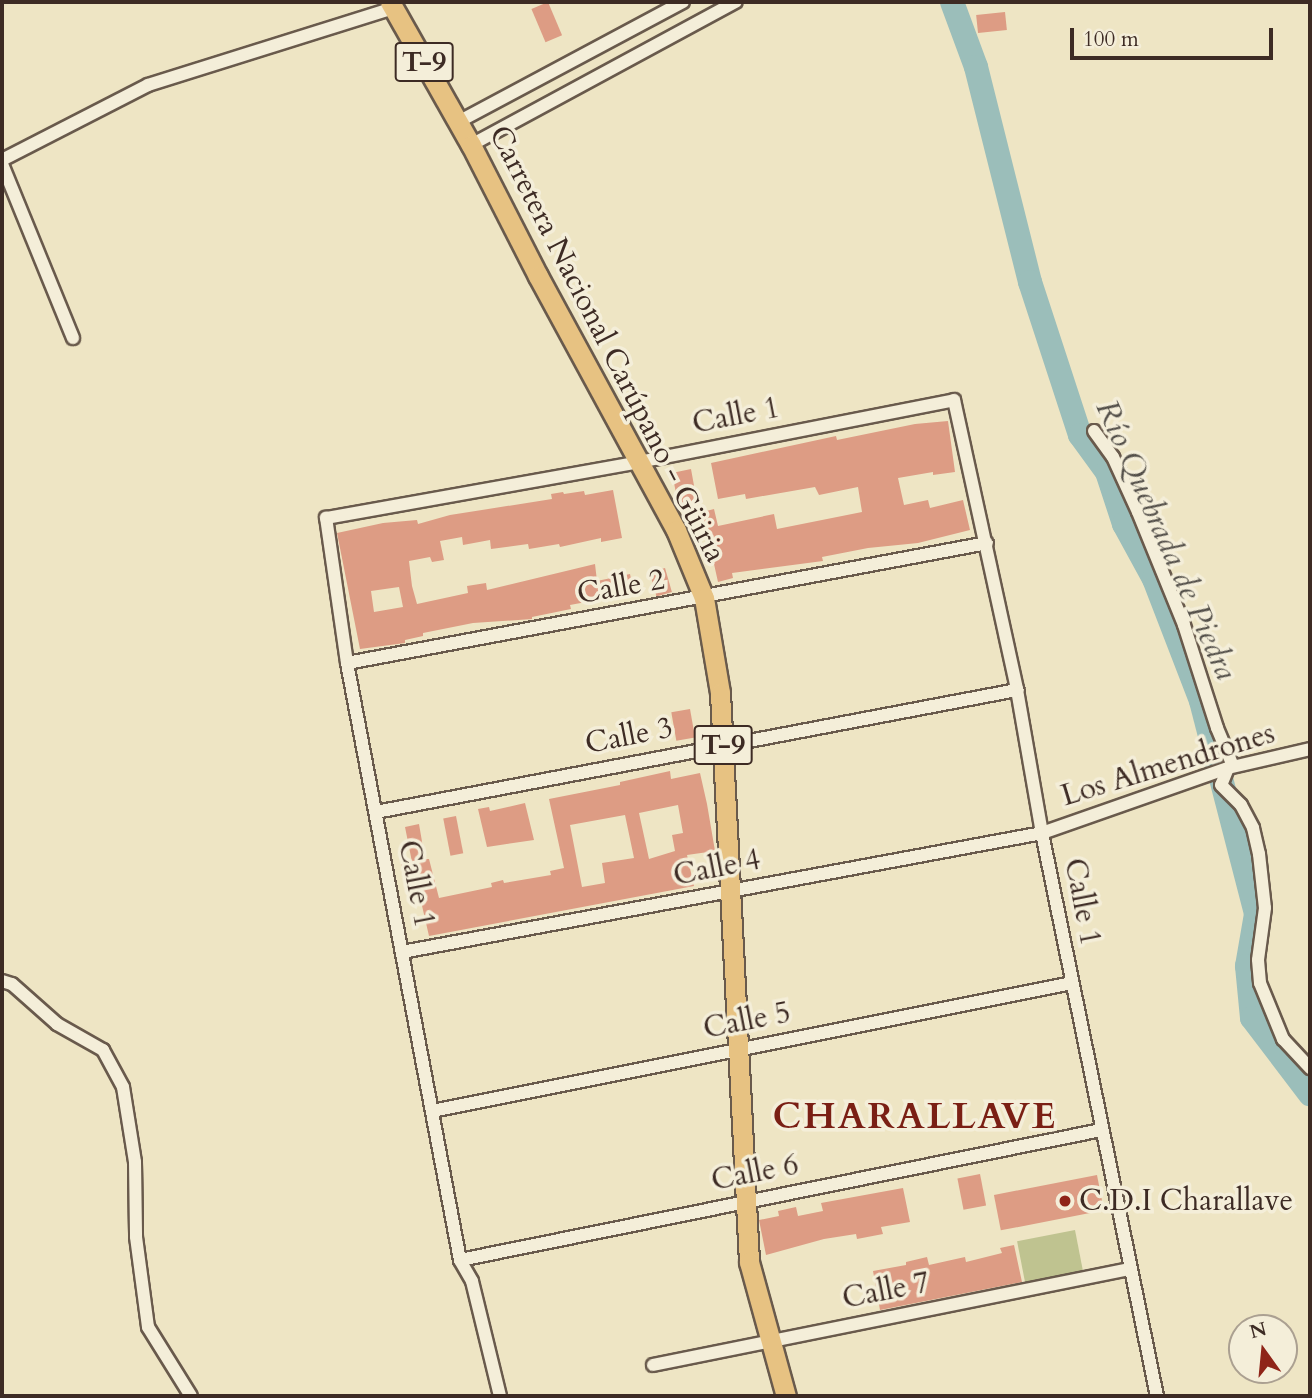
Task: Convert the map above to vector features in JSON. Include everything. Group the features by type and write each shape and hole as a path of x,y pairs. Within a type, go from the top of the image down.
{"highway":[{"name":"Carretera Nacional Carúpano - Güiria","path":"392,5 471,145 676,530 704,598 720,693 749,1262 786,1396"}],"street":[{"path":"458,122 683,2"},
{"path":"471,145 736,2"},
{"path":"73,338 2,162 148,85 392,5"},
{"name":"Calle 1","path":"500,1396 472,1281 460,1260 347,663 326,518 639,462 954,400 1017,690 1072,984 1157,1396"},
{"path":"1094,431 1113,457 1184,625 1230,767 1221,785 1241,805 1253,828 1265,908 1258,960 1260,983 1283,1039 1310,1068"},
{"name":"Calle 2","path":"347,663 987,543"},
{"name":"Calle 3","path":"376,812 1017,690"},
{"name":"Los Almendrones","path":"1042,832 1230,767 1310,749"},
{"name":"Calle 4","path":"402,952 1042,832"},
{"path":"2,981 12,984 57,1024 103,1051 123,1087 135,1162 136,1237 148,1327 191,1396"},
{"name":"Calle 5","path":"432,1111 1072,984"},
{"name":"Calle 6","path":"460,1260 1101,1130"},
{"name":"Calle 7","path":"653,1365 1130,1269"}],"green space":[{"path":"1075,1230 1083,1271 1025,1282 1017,1241"}],"building":[{"path":"548,2 562,35 545,42 531,9"},
{"path":"1005,12 1007,30 978,33 976,15"},
{"path":"948,421 955,472 933,475 933,472 898,478 904,505 928,500 930,508 963,500 970,530 918,543 868,548 822,557 823,561 732,573 733,578 718,582 706,528 702,529 704,537 695,539 687,507 679,508 672,473 691,469 699,513 714,509 718,526 774,514 777,529 862,512 858,487 819,495 815,487 746,499 745,494 718,499 711,463 836,436 837,440 915,424"},
{"path":"613,490 622,538 601,542 601,538 560,547 559,544 529,549 528,544 491,549 490,540 463,545 462,537 440,541 444,560 432,562 430,557 409,561 417,604 468,593 467,586 486,583 487,590 595,564 597,581 630,574 634,593 570,605 571,609 532,619 473,623 423,633 423,636 405,640 405,643 360,649 337,533 383,523 417,520 418,524 450,515 552,499 551,494 563,492 584,491 585,495","holes":["399,587 403,607 374,612 371,591"]},
{"path":"665,568 672,592 657,596 650,572"},
{"path":"690,709 695,738 676,741 671,712"},
{"path":"670,771 671,779 700,773 715,851 687,855 694,886 429,936 420,897 409,900 401,864 412,862 405,827 419,824 425,859 429,859 439,898 492,887 491,883 503,880 504,883 551,875 550,871 564,868 549,799 620,785 620,782","holes":["678,805 683,833 672,835 675,851 649,859 639,813","625,815 634,858 602,863 605,883 582,887 570,825"]},
{"path":"525,803 534,840 487,847 478,809 489,807 490,811"},
{"path":"456,816 463,853 450,856 443,818"},
{"path":"980,1174 986,1205 964,1210 957,1178"},
{"name":"C.D.I Charallave","path":"1097,1175 1104,1210 1001,1230 994,1195"},
{"path":"903,1188 910,1222 881,1227 883,1234 857,1239 856,1234 824,1239 766,1255 759,1220 779,1216 778,1211 796,1207 798,1216 823,1211 821,1203"},
{"path":"1014,1245 1022,1282 880,1310 873,1271 906,1265 906,1262 927,1257 929,1265 965,1257 966,1262 1002,1253 1000,1248"}],"waterway":[{"name":"Río Quebrada de Piedra","path":"952,2 976,67 1030,282 1080,435 1107,472 1124,524 1154,579 1201,701 1256,914 1247,966 1252,1018 1310,1094"}],"place":[{"name":"C.D.I Charallave","path":"1065,1201"}],"district":[{"name":"CHARALLAVE","path":"915,1116"}]}
